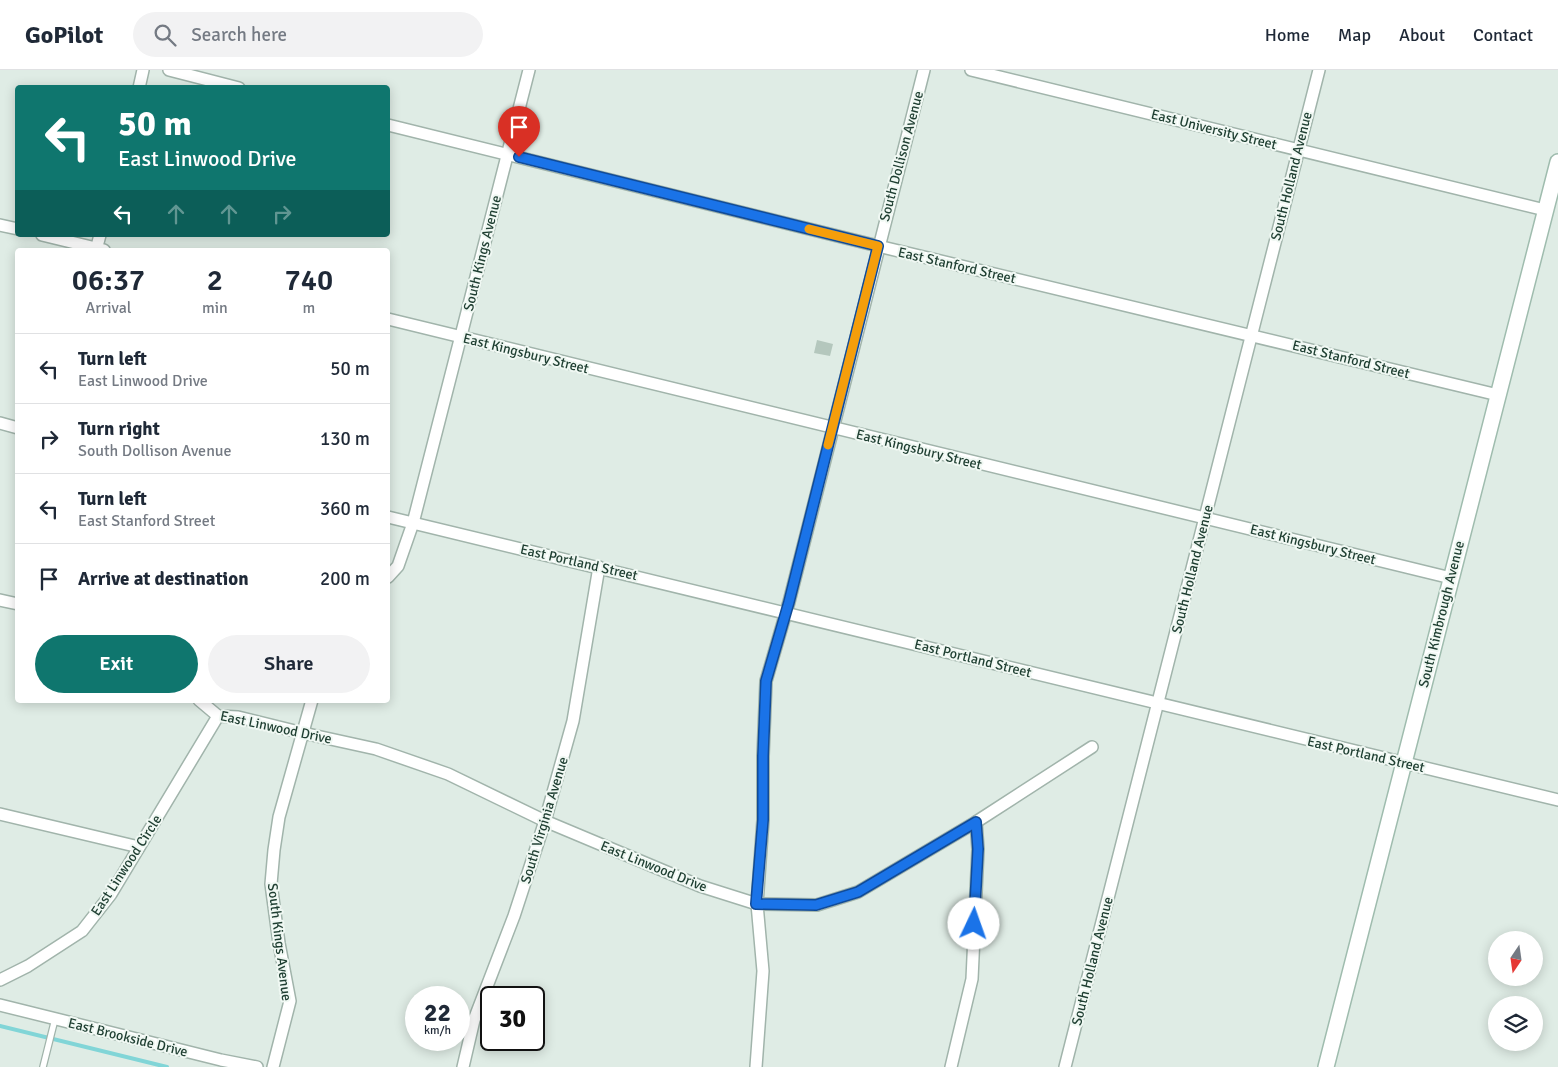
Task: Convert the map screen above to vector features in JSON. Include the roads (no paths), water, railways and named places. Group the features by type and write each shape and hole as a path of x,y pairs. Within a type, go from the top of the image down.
{"main road":[{"name":"South Kimbrough Avenue","path":"1326,1067 1558,162"}],"street":[{"path":"140,85 143,70"},
{"path":"169,70 227,85"},
{"name":"South Kings Avenue","path":"390,575 398,566 414,523 529,70"},
{"name":"South Dollison Avenue","path":"756,1067 763,971 756,904 763,820 766,681 786,613 924,70"},
{"name":"East University Street","path":"971,70 1545,210"},
{"name":"South Holland Avenue","path":"1065,1067 1319,70"},
{"name":"East Stanford Street","path":"390,126 878,246 1498,395"},
{"path":"0,225 15,228"},
{"path":"50,237 95,248"},
{"name":"East Kingsbury Street","path":"390,319 1451,578"},
{"path":"0,423 15,427"},
{"name":"East Portland Street","path":"390,517 1558,800"},
{"name":"South Virginia Avenue","path":"463,1067 474,1020 514,916 545,821 573,721 599,567"},
{"path":"0,600 15,603"},
{"name":"East Linwood Drive","path":"203,703 218,716 238,717 376,749 448,774 545,821 700,886 756,904 816,905 858,892 976,822 1092,747"},
{"name":"South Kings Avenue","path":"273,1067 290,1001 279,943 271,884 274,850 280,817 311,703"},
{"name":"East Linwood Circle","path":"0,980 28,966 82,931 111,894 218,716"},
{"path":"0,814 139,848"},
{"path":"951,1067 972,979 978,849 976,822"},
{"name":"East Brookside Drive","path":"0,1005 53,1024 257,1067"}],"lane":[{"path":"43,1067 53,1024"}],"waterway":[{"path":"0,1026 167,1067"}]}
